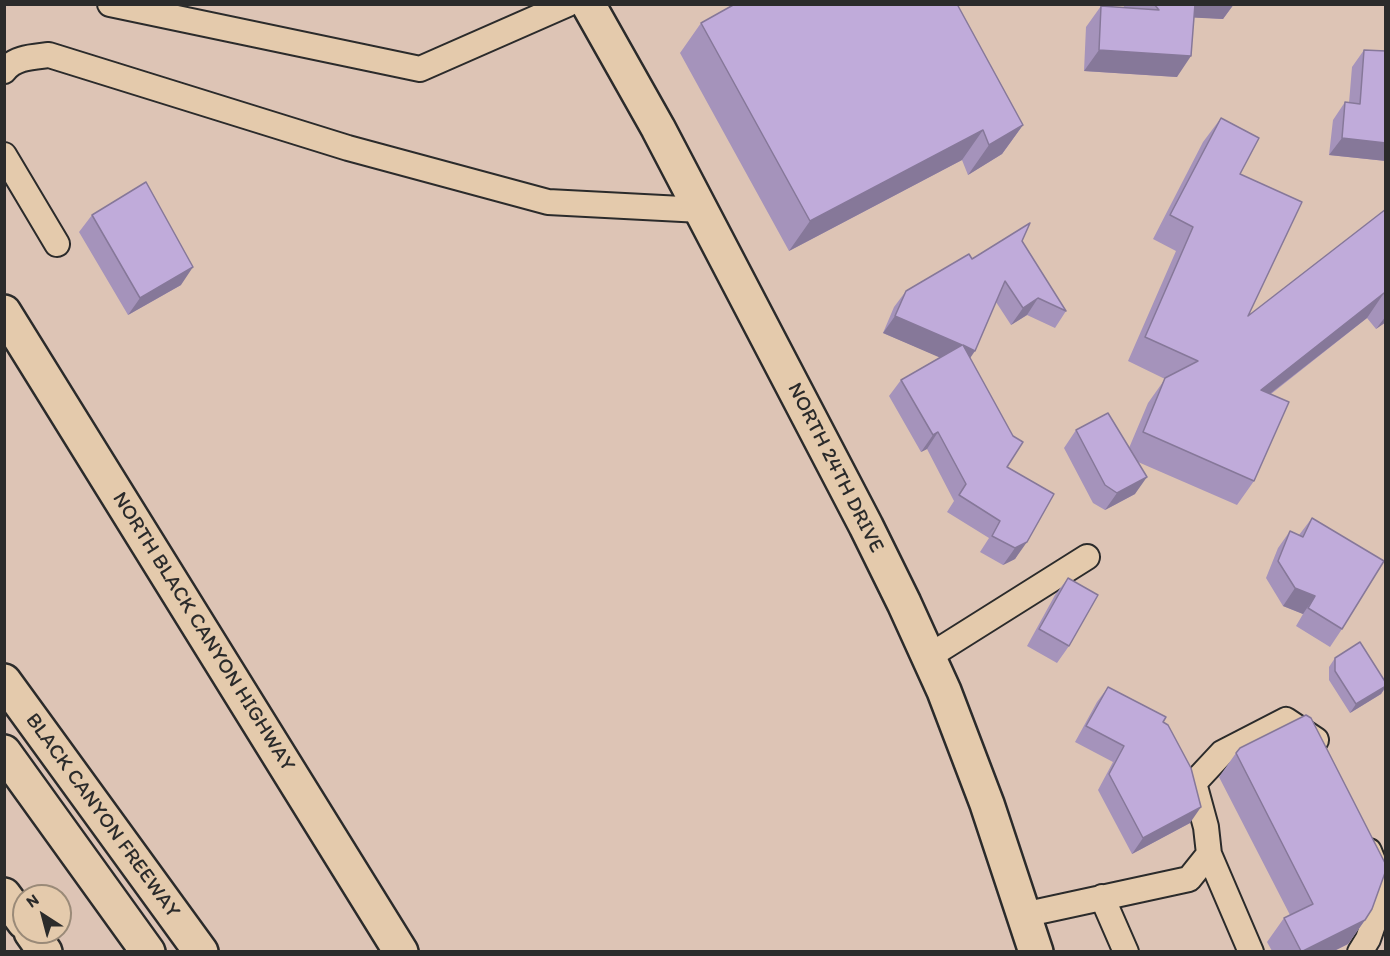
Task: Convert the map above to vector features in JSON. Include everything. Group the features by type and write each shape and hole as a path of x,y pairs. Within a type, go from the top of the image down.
{"main road":[{"name":"NORTH 24TH DRIVE","path":"588,4 658,128 861,515 944,691 983,794 1036,951"},
{"name":"NORTH BLACK CANYON HIGHWAY","path":"4,312 401,951"},
{"name":"BLACK CANYON FREEWAY","path":"4,681 201,951"},
{"path":"4,752 148,951"}],"lane":[{"path":"110,4 160,10 420,69 568,4"},
{"path":"4,71 8,66 25,57 49,55 348,148 548,202 701,210"},
{"path":"4,156 57,244"},
{"path":"928,657 1087,557"},
{"path":"1251,951 1209,854 1206,827 1194,783 1222,753 1286,720 1326,747 1330,757"},
{"path":"1360,828 1385,890 1368,939 1360,951"},
{"path":"1023,915 1189,879 1209,854"},
{"path":"1102,897 1126,951"}],"building":[{"path":"735,4 957,4 1023,125 989,145 983,130 810,221 701,23"},
{"path":"1154,4 1195,4 1191,56 1099,50 1101,6 1159,10"},
{"path":"1364,50 1386,51 1386,143 1342,138 1345,102 1360,104"},
{"path":"1221,118 1259,138 1240,174 1302,202 1248,316 1386,209 1386,295 1384,293 1261,390 1289,402 1254,481 1143,432 1165,378 1198,361 1145,337 1193,227 1170,215"},
{"path":"146,182 193,267 140,298 92,215"},
{"path":"1030,223 1022,241 1066,311 1038,298 1023,308 1005,281 975,351 963,345 1013,436 1023,442 1007,467 1054,494 1027,542 1015,548 992,536 1000,521 959,495 966,484 938,432 933,435 901,380 962,345 895,316 906,291 969,254 972,259"},
{"path":"1108,413 1147,477 1117,493 1105,485 1076,430"},
{"path":"1312,518 1384,561 1342,629 1308,608 1315,596 1295,588 1278,561 1290,531 1303,537"},
{"path":"1068,578 1098,595 1069,646 1039,629"},
{"path":"1360,642 1386,686 1356,704 1335,671 1335,658"},
{"path":"1108,687 1166,717 1163,722 1168,725 1191,768 1201,807 1143,838 1109,774 1124,746 1086,726"},
{"path":"1306,715 1311,718 1386,865 1386,870 1372,909 1365,920 1301,951 1284,918 1313,904 1236,753 1240,748"}]}
